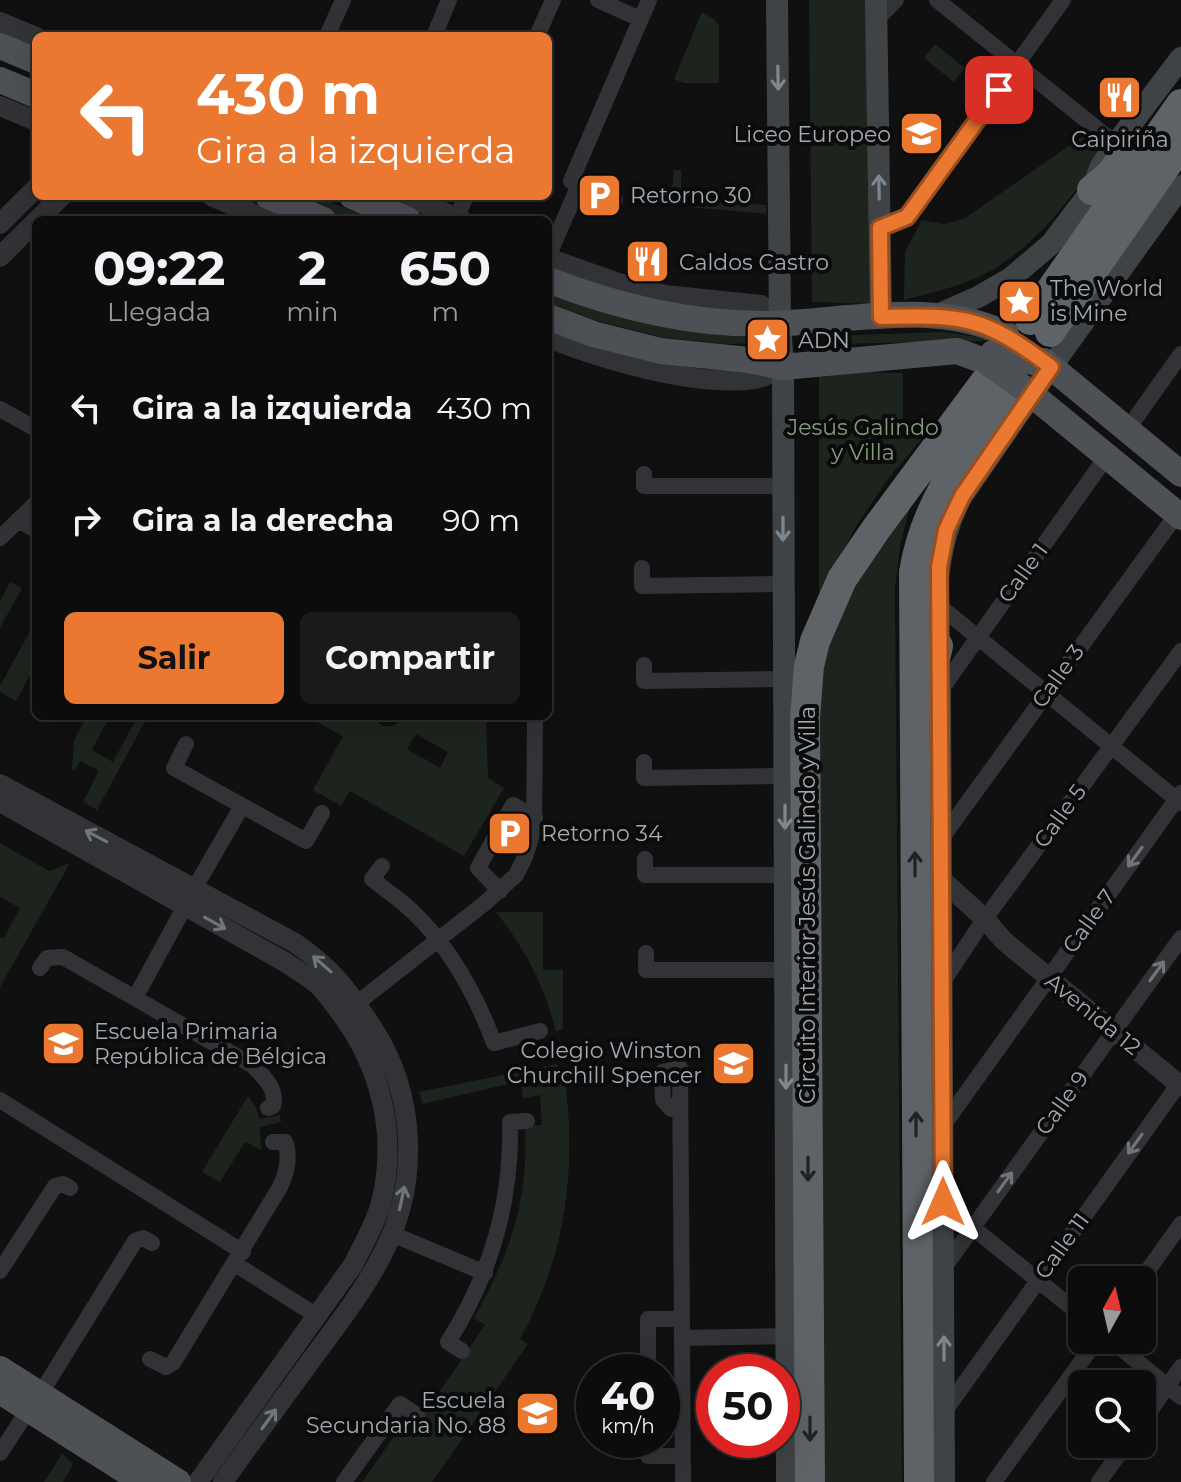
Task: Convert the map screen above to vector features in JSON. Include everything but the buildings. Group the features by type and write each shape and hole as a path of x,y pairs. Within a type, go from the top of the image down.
{"highway":[{"path":"1092,190 1111,174 1152,116 1181,83"},
{"path":"919,1482 913,592 920,544 945,482 1013,362 1181,104"},
{"path":"1013,362 1181,144"},
{"name":"Circuito Interior Jesús Galindo y Villa","path":"810,1482 805,718 809,666 827,611 860,550 1013,362"},
{"path":"784,741 797,669 827,611"},
{"path":"914,768 928,723 931,676 938,646"}],"main road":[{"path":"777,0 783,367 787,1482"},
{"path":"876,10 881,317"},
{"path":"0,46 32,59"},
{"path":"935,316 978,297 1030,264 1065,228 1092,190 1101,166 1116,144 1181,58"},
{"path":"0,80 32,93"},
{"path":"1046,364 1179,194"},
{"path":"361,200 399,216"},
{"path":"259,212 291,216"},
{"path":"552,281 613,304 651,313 730,323 935,316 977,322 1107,456 1179,515"},
{"path":"552,319 593,334 661,351 749,360 783,367 957,351 1013,362 1046,364 1181,474"},
{"path":"1013,362 1046,364"},
{"path":"944,1482 937,604 942,547 1013,362"},
{"path":"0,1369 35,1401 143,1482"},
{"path":"0,1391 35,1401 178,1482"}],"street":[{"path":"329,32 343,0"},
{"path":"436,32 449,0"},
{"path":"539,32 553,0"},
{"path":"598,0 640,19"},
{"path":"615,200 571,181 649,0"},
{"path":"876,10 896,0"},
{"path":"937,0 1116,144"},
{"path":"880,228 907,217 1063,0"},
{"path":"0,22 32,35"},
{"path":"0,106 32,119"},
{"path":"552,248 579,185"},
{"path":"0,224 32,192"},
{"path":"42,216 58,200"},
{"path":"223,200 259,212"},
{"path":"415,200 453,216"},
{"path":"0,257 32,226"},
{"path":"552,259 644,290 761,305 780,323"},
{"path":"552,340 588,354 627,364 709,378 758,379 783,367"},
{"path":"1127,430 1181,354"},
{"path":"0,409 32,427"},
{"name":"Calle 1","path":"940,691 1107,456"},
{"path":"644,474 644,486 783,486"},
{"path":"0,538 32,507"},
{"name":"Calle 3","path":"941,839 1179,515"},
{"path":"18,520 32,528"},
{"path":"642,568 642,586 784,584"},
{"path":"937,604 1180,799"},
{"name":"Calle 5","path":"942,983 982,923 1181,651"},
{"path":"644,665 644,681 784,679"},
{"path":"356,1004 500,891 516,875 525,857 535,817 535,720"},
{"path":"186,744 174,768 306,841 322,813"},
{"path":"644,762 644,778 785,776"},
{"path":"0,784 124,861 189,897 320,987 356,1035 395,1107 383,1191 361,1271 223,1482"},
{"name":"Calle 7","path":"942,1127 1180,799"},
{"path":"0,802 124,861"},
{"path":"500,891 478,868 513,805 535,817"},
{"path":"135,998 242,806"},
{"path":"645,859 645,875 785,875"},
{"path":"382,866 372,879 410,908 438,940 475,997 494,1043 540,1031"},
{"name":"Avenida 12","path":"941,887 1180,1084"},
{"path":"189,897 295,943 318,958 339,978 390,1059 395,1107 408,1163 392,1234 317,1316 198,1482"},
{"name":"Calle 9","path":"943,1269 1181,938"},
{"path":"285,962 295,943"},
{"path":"646,953 646,970 785,970"},
{"path":"40,968 47,958 58,956 252,1065 271,1088 275,1103 268,1108"},
{"name":"Calle 11","path":"944,1412 1180,1084"},
{"path":"0,1100 239,1258 317,1316"},
{"path":"680,1110 683,1482"},
{"path":"462,1351 448,1342 485,1273 497,1237 507,1191 510,1122 527,1121"},
{"path":"150,1359 166,1367 173,1363 285,1177 288,1159 286,1144 281,1140 273,1142"},
{"path":"0,1271 55,1186 63,1184 70,1188"},
{"path":"1151,1266 1181,1224"},
{"path":"972,1227 1068,1304"},
{"path":"392,1234 485,1273"},
{"path":"0,1453 135,1241 143,1238 152,1243"},
{"path":"648,1354 648,1319 682,1319"},
{"path":"682,1338 787,1336"},
{"path":"994,1482 1087,1354"},
{"path":"1128,1354 1181,1397"},
{"path":"1156,1402 1181,1367"},
{"path":"344,1482 400,1404 417,1415"},
{"path":"1099,1482 1116,1458"}],"green space":[{"path":"809,0 873,0 877,304 812,302"},
{"path":"702,12 719,26 719,83 684,83 674,79"},
{"path":"935,44 965,68 954,82 924,58"},
{"path":"1083,136 1102,152 1070,198 1032,240 981,276 904,300 905,252 922,220 944,224 964,219"},
{"path":"674,170 681,170 682,206 630,193 632,186 671,197"},
{"path":"689,199 766,205 766,214 689,207"},
{"path":"301,200 326,200 364,216 339,216"},
{"path":"552,293 651,323 757,338 761,339 761,343 726,344 661,337 552,305"},
{"path":"943,332 987,341 828,344 824,341 831,336"},
{"name":"Jesús Galindo y Villa","path":"863,372 903,373 903,421 924,436 888,479 856,526 819,601 819,376"},
{"name":"Jesús Galindo y Villa","path":"913,496 900,545 895,589 902,1482 824,1482 819,699 828,646 841,608 861,571"},
{"path":"10,582 22,588 0,628 0,601"},
{"path":"32,627 32,671 16,701 0,692 0,686"},
{"path":"85,720 108,720 92,750 113,762 136,720 146,720 97,810 83,802 99,771 80,761 75,770 72,768 74,740"},
{"path":"313,720 376,720 384,726 392,726 400,720 486,720 488,778 504,788 464,856 350,791 341,806 313,790 343,736","holes":["416,734 448,752 440,768 407,749"]},
{"path":"0,843 49,871 70,863 0,987 0,937 4,938 20,908 0,897"},
{"path":"496,912 543,912 543,970 563,970 563,1029 556,1032 533,969"},
{"path":"557,1064 560,1081 565,1080 568,1181 564,1213 548,1277 520,1339 528,1344 432,1482 362,1482 406,1419 417,1425 485,1325 474,1318 498,1271 514,1226 524,1178 525,1126 542,1125 540,1095 523,1098 521,1081 422,1104 419,1092"},
{"path":"248,1096 256,1107 259,1119 280,1115 281,1122 260,1127 261,1150 245,1142 220,1182 202,1172"},
{"path":"62,1454 73,1464 63,1482 44,1482"}],"place":[{"name":"Caipiriña","path":"1120,98"},
{"name":"Liceo Europeo","path":"922,134"},
{"name":"Retorno 30","path":"599,195"},
{"name":"Caldos Castro","path":"648,262"},
{"name":"The World is Mine","path":"1019,301"},
{"name":"ADN","path":"767,340"},
{"name":"Retorno 34","path":"510,833"},
{"name":"Escuela Primaria República de Bélgica","path":"63,1044"},
{"name":"Colegio Winston Churchill Spencer","path":"733,1063"},
{"name":"Escuela Secundaria No. 88","path":"537,1413"}],"route":[{"path":"943,1202 939,567 946,530 962,496 1051,367 1006,334 977,322 935,316 881,317 880,228 907,217 999,90"}]}
